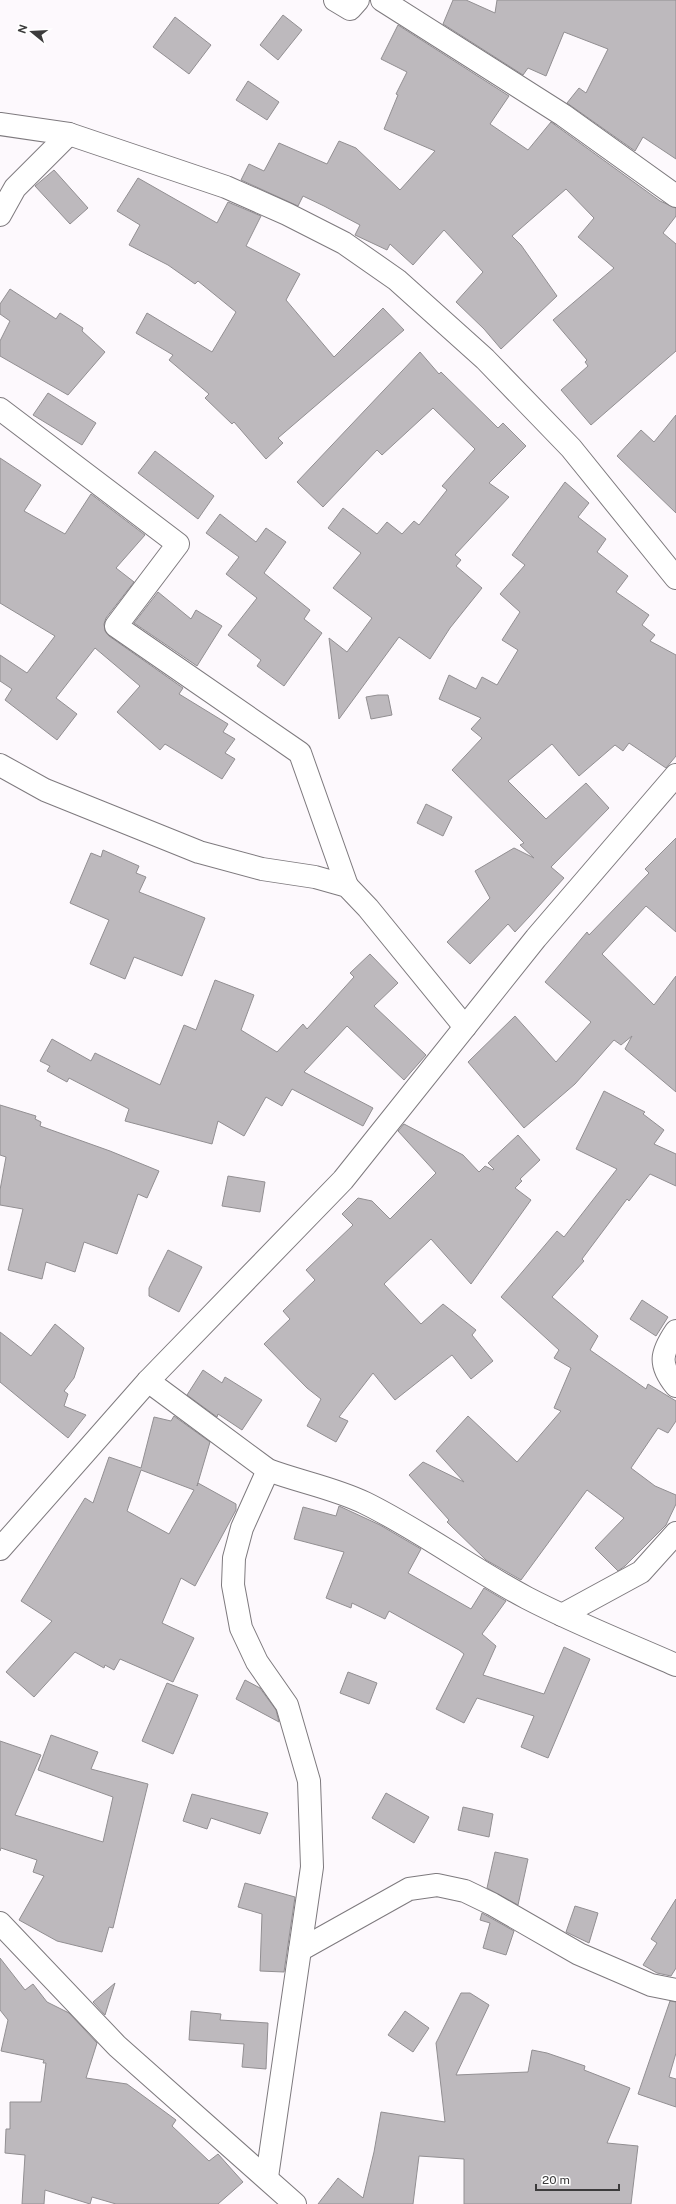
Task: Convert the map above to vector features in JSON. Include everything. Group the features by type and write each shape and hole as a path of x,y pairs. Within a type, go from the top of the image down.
{"street":[{"path":"335,0 350,9 358,0"},
{"path":"382,0 562,115 676,196"},
{"path":"0,124 69,134 226,187 288,214 344,243 397,280 485,359 571,448 676,578"},
{"path":"0,215 15,188 69,134"},
{"path":"0,409 178,544 116,626 300,753 347,886 368,908 465,1027"},
{"path":"0,765 45,790 199,852 262,869 315,877 347,886"},
{"path":"0,1549 148,1381 343,1180 536,938 676,776"},
{"path":"676,1331 665,1348 663,1359 669,1378 676,1386"},
{"path":"148,1381 268,1470 288,1478 316,1484 364,1503 428,1537 526,1597 676,1665"},
{"path":"267,2177 312,1867 309,1781 287,1705 257,1662 241,1628 233,1585 234,1558 242,1528 268,1470"},
{"path":"562,1614 641,1572 676,1533"},
{"path":"300,1950 410,1889 437,1885 465,1890 579,1954 652,1985 676,1990"},
{"path":"0,1923 117,2046 267,2177 295,2204"}],"building":[{"path":"453,0 466,0 495,13 497,0 676,0 676,159 643,137 635,151 567,103 579,88 586,93 608,49 564,32 546,76 528,68 523,75 443,24"},
{"path":"283,15 302,30 278,60 260,45"},
{"path":"175,17 211,45 189,74 153,47"},
{"path":"398,25 509,96 490,124 528,150 551,122 660,201 676,208 676,216 663,233 676,244 676,351 591,425 561,390 588,366 585,362 587,360 553,320 614,268 578,237 594,218 566,189 512,236 521,245 557,296 501,349 484,329 456,302 483,272 444,230 413,265 390,244 387,250 355,235 360,225 324,206 303,196 298,206 241,180 249,164 264,171 279,143 327,164 339,141 356,148 400,190 435,151 384,129 398,95 396,94 407,72 381,59"},
{"path":"248,81 279,102 267,120 236,100"},
{"path":"54,170 88,208 70,224 35,186"},
{"path":"138,178 217,223 228,202 261,216 246,246 300,274 286,300 334,357 383,308 404,330 278,438 283,443 266,459 234,422 232,424 205,398 209,394 169,360 173,355 136,333 147,313 212,352 236,312 198,281 195,284 168,265 129,245 140,225 117,211"},
{"path":"10,289 56,319 60,313 83,328 82,331 105,352 68,395 0,356 0,341 10,321 0,314 0,304"},
{"path":"420,352 439,374 441,372 498,428 503,423 526,446 489,483 509,497 455,555 461,560 456,566 482,588 450,628 430,659 399,637 339,719 329,638 347,652 372,618 333,588 361,553 328,528 343,508 377,534 387,522 402,534 414,521 419,525 447,490 442,486 475,449 433,408 382,455 377,450 323,507 297,482"},
{"path":"48,393 96,423 82,445 33,415"},
{"path":"676,415 676,513 617,456 641,430 654,442"},
{"path":"155,451 214,496 198,519 138,473"},
{"path":"0,458 41,485 24,511 65,534 91,494 145,535 116,568 134,582 106,618 104,624 105,631 109,636 183,688 179,694 228,724 223,732 235,739 225,753 235,759 222,779 165,744 160,750 117,712 140,686 95,648 56,698 77,714 57,740 5,700 12,689 0,681 0,655 27,673 55,636 0,603"},
{"path":"565,482 589,503 578,517 606,539 597,552 628,576 616,592 649,615 642,625 655,635 650,641 676,655 676,756 666,768 629,743 623,751 615,745 579,776 552,744 508,781 546,819 586,783 609,808 551,867 564,878 515,932 508,924 470,964 447,942 490,898 475,871 514,848 534,858 520,845 524,843 452,770 482,738 471,729 481,718 439,699 449,675 476,689 482,677 497,685 518,650 502,640 520,612 500,594 525,565 512,555"},
{"path":"220,514 256,542 266,528 286,542 264,573 310,610 304,619 322,633 284,686 257,666 261,660 228,635 257,598 226,574 239,557 206,533"},
{"path":"158,592 191,619 196,610 222,626 197,666 134,623"},
{"path":"388,695 392,715 371,719 366,697"},
{"path":"426,804 452,817 443,836 417,823"},
{"path":"676,838 676,932 646,906 602,954 654,1005 676,976 676,1092 625,1049 632,1036 621,1045 614,1040 575,1084 524,1128 468,1062 515,1016 556,1062 591,1022 545,982 587,932 589,935 649,873 645,869"},
{"path":"103,850 139,866 136,873 146,877 139,892 205,918 182,976 134,957 125,979 90,964 109,920 70,903 91,853 101,857"},
{"path":"370,954 398,983 374,1006 426,1055 404,1080 347,1026 304,1072 373,1108 363,1126 292,1089 282,1106 266,1097 244,1136 218,1121 212,1144 125,1121 129,1109 69,1078 67,1082 47,1071 50,1066 40,1061 52,1039 91,1061 95,1053 160,1085 184,1025 196,1030 215,980 254,995 241,1030 277,1052 303,1024 307,1029 354,977 350,973"},
{"path":"604,1091 645,1112 643,1114 664,1130 654,1144 676,1154 676,1186 650,1174 629,1201 627,1199 582,1259 584,1261 552,1297 598,1336 590,1350 646,1389 648,1384 676,1401 676,1421 668,1433 658,1428 631,1468 655,1486 676,1495 676,1504 666,1525 625,1566 618,1571 595,1548 624,1518 587,1490 521,1580 486,1560 447,1522 449,1520 409,1475 423,1462 464,1482 436,1451 468,1416 517,1462 561,1411 554,1408 571,1368 554,1358 559,1350 501,1297 557,1231 564,1237 617,1169 576,1149"},
{"path":"0,1105 36,1116 35,1119 41,1122 40,1126 110,1151 159,1171 147,1198 138,1194 117,1254 84,1242 75,1272 46,1262 42,1279 8,1270 23,1209 0,1205 0,1190 6,1157 0,1155"},
{"path":"404,1124 463,1155 479,1172 485,1166 493,1170 494,1169 488,1163 518,1135 540,1160 520,1179 522,1181 515,1188 531,1200 471,1284 431,1239 384,1284 421,1324 443,1304 476,1330 472,1335 493,1361 471,1379 452,1355 395,1400 373,1373 339,1417 348,1421 336,1442 307,1426 321,1399 307,1388 264,1344 290,1319 283,1311 315,1280 306,1270 353,1225 342,1214 358,1198 372,1201 390,1219 436,1173 398,1131"},
{"path":"228,1176 265,1182 260,1212 222,1206"},
{"path":"168,1250 202,1267 179,1312 149,1296 149,1288"},
{"path":"642,1300 668,1317 656,1336 630,1319"},
{"path":"55,1324 84,1348 74,1378 64,1391 68,1394 64,1406 86,1415 68,1438 0,1382 0,1332 31,1356"},
{"path":"203,1370 222,1383 225,1377 262,1400 242,1430 218,1414 217,1417 187,1395"},
{"path":"174,1416 210,1442 197,1486 198,1483 236,1504 236,1510 195,1586 181,1578 162,1623 194,1638 173,1682 120,1659 114,1670 105,1665 104,1668 75,1652 34,1697 6,1672 52,1621 21,1601 85,1498 93,1503 109,1457 141,1468 154,1417 171,1421","holes":["141,1470 194,1490 169,1534 127,1511"]},
{"path":"339,1506 380,1525 421,1549 408,1573 471,1609 484,1588 506,1601 482,1634 496,1646 483,1675 544,1694 564,1647 590,1659 548,1758 521,1747 534,1716 477,1698 464,1723 436,1709 464,1654 459,1650 389,1611 385,1619 352,1603 351,1608 326,1598 344,1552 294,1539 303,1507 336,1516"},
{"path":"348,1672 377,1683 369,1704 340,1693"},
{"path":"245,1680 260,1688 276,1710 279,1722 236,1699"},
{"path":"167,1683 198,1695 173,1754 142,1741"},
{"path":"51,1735 98,1752 91,1769 148,1784 113,1928 109,1927 102,1952 57,1941 19,1920 44,1876 33,1872 37,1860 1,1848 0,1851 0,1741 41,1755 15,1815 103,1842 113,1797 38,1770"},
{"path":"386,1793 429,1817 414,1843 372,1818"},
{"path":"192,1794 268,1813 260,1834 211,1818 207,1829 183,1821"},
{"path":"463,1807 493,1814 489,1837 458,1830"},
{"path":"495,1852 528,1859 518,1905 487,1888"},
{"path":"245,1883 295,1897 284,1972 260,1971 262,1914 238,1907"},
{"path":"676,1899 676,1968 671,1976 657,1973 643,1965 657,1943 651,1939"},
{"path":"575,1906 598,1913 589,1943 566,1932"},
{"path":"482,1913 514,1931 506,1955 483,1948 490,1923 480,1920"},
{"path":"0,1958 25,1990 33,1984 47,2002 69,2013 97,2043 86,2078 127,2084 176,2120 172,2126 209,2161 218,2154 243,2182 218,2204 116,2204 92,2197 90,2204 45,2190 44,2204 22,2204 25,2155 5,2153 6,2129 10,2129 10,2102 41,2102 46,2063 43,2063 44,2060 1,2051 8,2020 0,2010"},
{"path":"115,1983 105,2015 93,2002"},
{"path":"461,1993 470,1993 489,2005 456,2075 528,2072 532,2050 547,2053 585,2066 584,2070 630,2088 607,2143 638,2146 631,2204 464,2204 464,2159 419,2156 413,2204 318,2204 338,2178 363,2198 374,2152 381,2112 445,2122 436,2043"},
{"path":"670,2001 676,2002 676,2053 669,2077 676,2079 676,2107 638,2094"},
{"path":"191,2011 221,2014 220,2020 268,2023 266,2069 242,2067 244,2044 189,2040"},
{"path":"405,2011 429,2028 413,2052 388,2035"}]}
